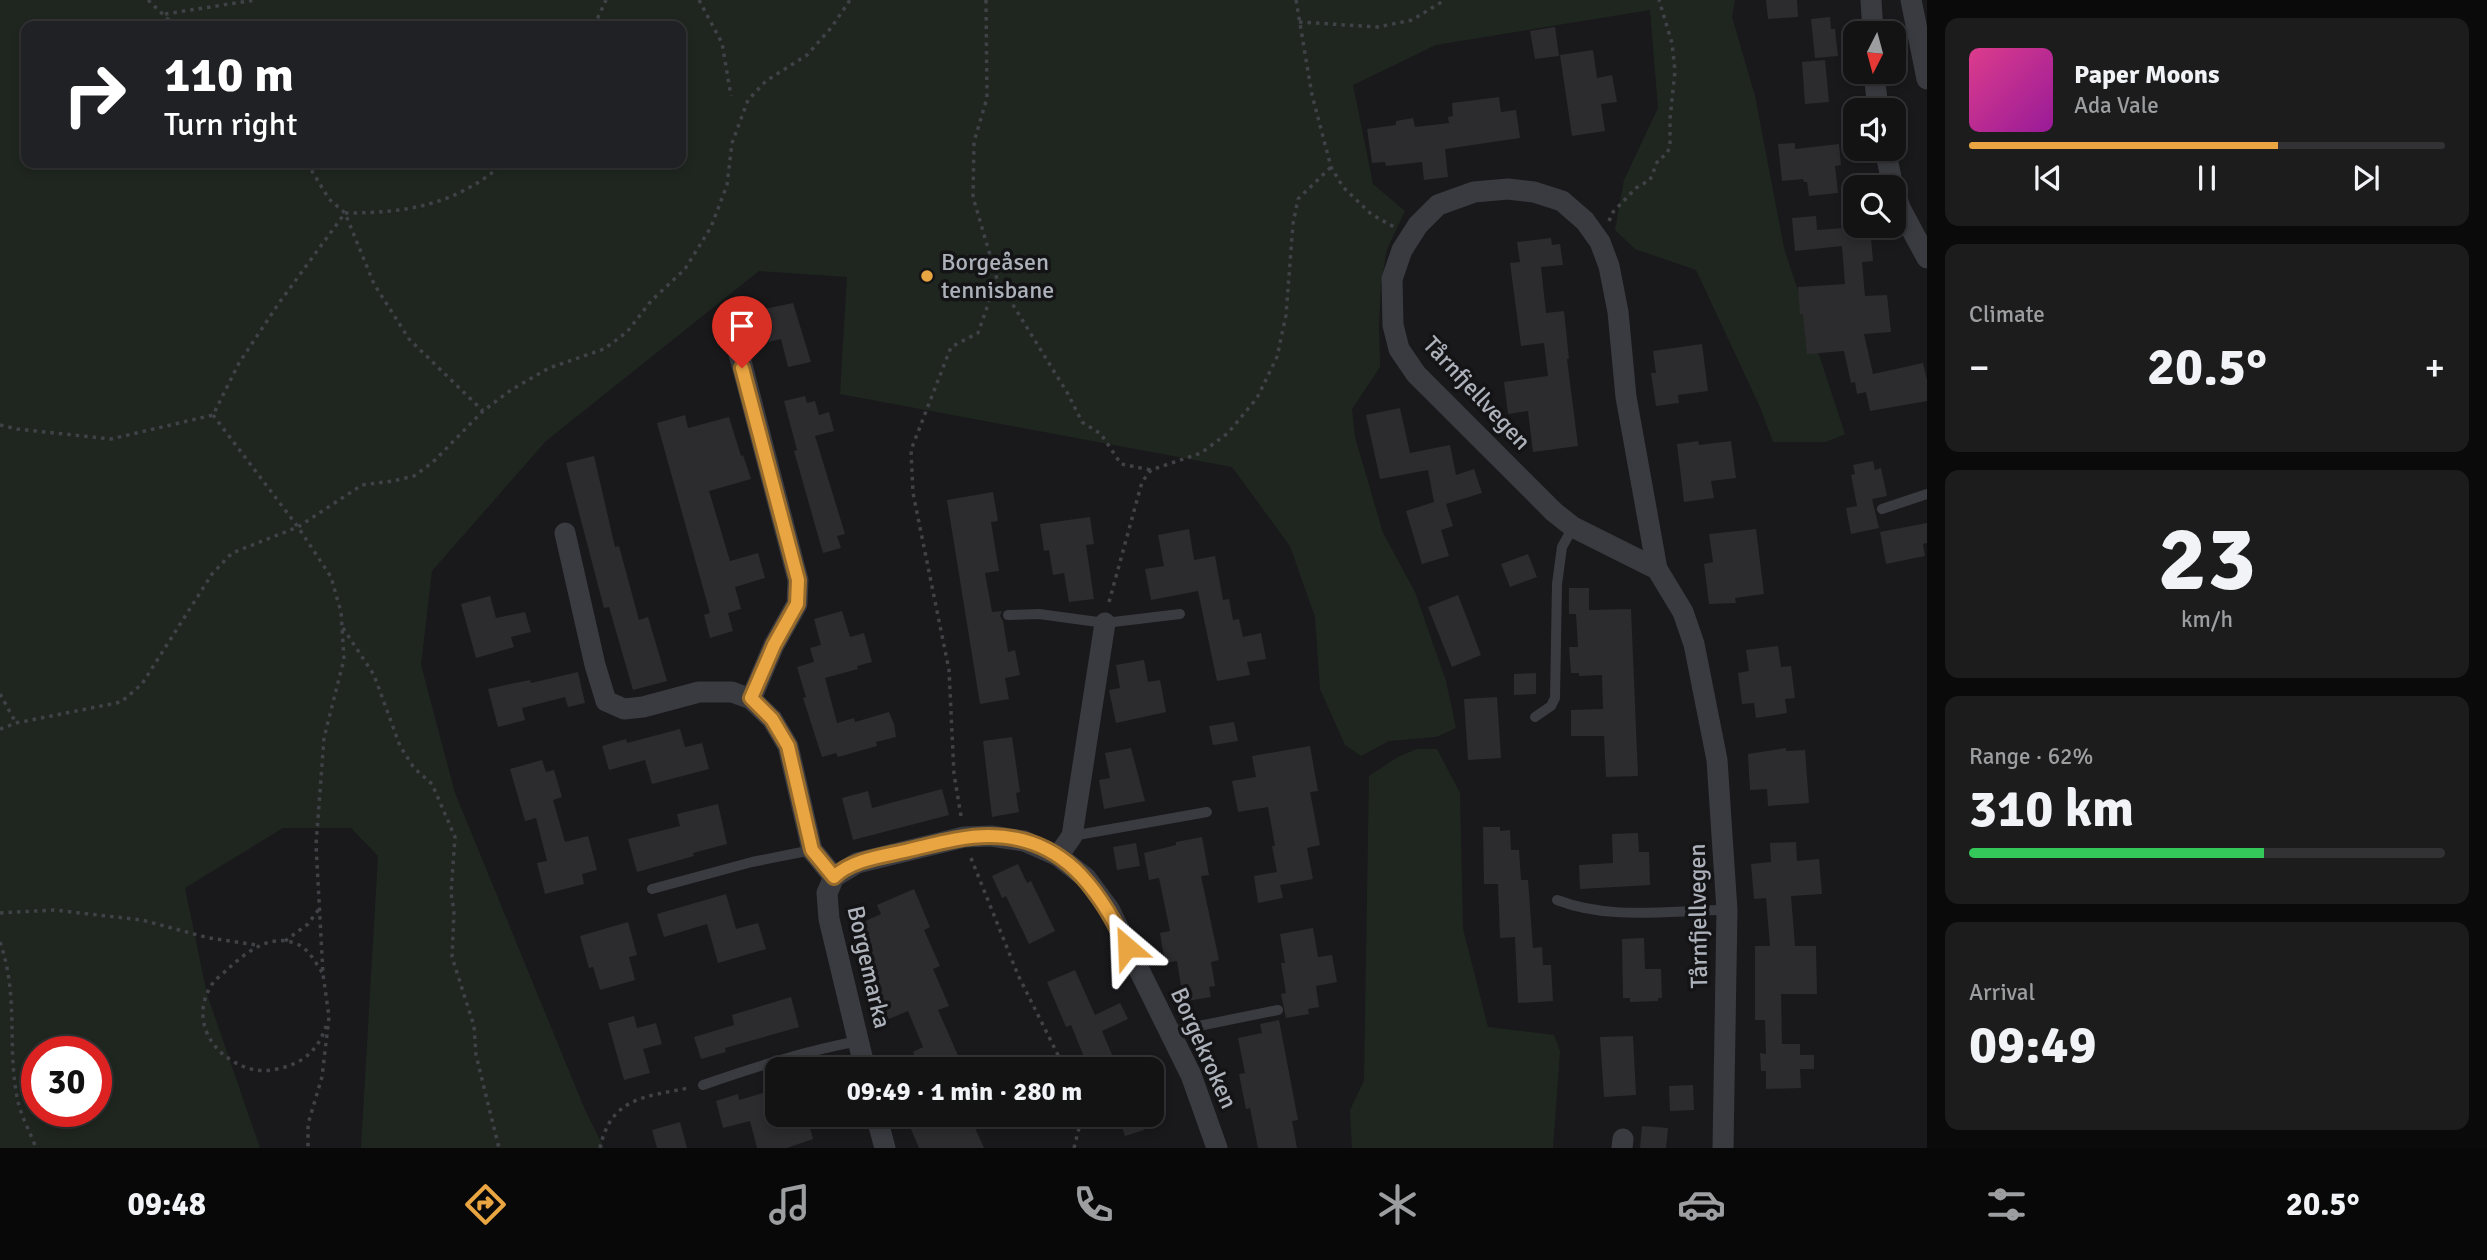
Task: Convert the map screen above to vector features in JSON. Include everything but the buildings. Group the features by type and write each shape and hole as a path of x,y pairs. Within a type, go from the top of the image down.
{"street":[{"path":"1871,0 1872,21"},
{"path":"1911,0 1927,79"},
{"name":"Tårnfjellvegen","path":"1657,569 1573,527 1554,512 1447,407 1416,374 1399,349 1393,325 1392,279 1402,250 1418,225 1438,205 1474,192 1508,189 1534,192 1562,201 1585,221 1600,242 1609,266 1618,312 1626,397 1657,569 1683,612 1694,644 1717,760 1727,910 1723,1148"},
{"path":"1906,219 1927,258"},
{"path":"736,342 798,580 797,604 774,645 751,698"},
{"path":"565,533 595,665 606,701 624,709 643,707 699,692 732,692 751,698 772,719 788,746 812,850 834,877"},
{"path":"1058,856 1072,836 1105,623"},
{"name":"Borgekroken","path":"834,877 857,863 964,838 991,836 1024,841 1058,856 1086,878 1109,909 1191,1075 1217,1148"},
{"name":"Borgemarka","path":"834,877 827,893 827,906 862,1057"},
{"path":"879,1127 885,1148"}],"lane":[{"path":"1882,509 1927,494"},
{"path":"1535,717 1551,706 1555,698 1557,583 1562,547 1573,527"},
{"path":"1008,615 1039,614 1105,623 1180,614"},
{"path":"1072,836 1208,812"},
{"path":"652,889 752,862 812,850"},
{"path":"1557,900 1578,908 1609,912 1727,910"},
{"path":"1169,1032 1278,1010"},
{"path":"703,1084 763,1063 859,1041"}],"path":[{"path":"148,0 171,21"},
{"path":"165,14 255,0"},
{"path":"596,21 606,0"},
{"path":"699,0 723,43 731,96"},
{"path":"0,729 16,723 121,702 142,684 212,574 232,553 298,527 362,485 414,476 433,462 484,411 511,390 549,368 604,349 627,332 651,301 685,269 711,227 727,185 733,143 748,100 766,81 807,55 831,28 850,0"},
{"path":"986,0 987,98 974,142 973,197 997,279 1068,394 1082,422 1101,434 1121,464 1151,470 1201,453 1228,433 1257,398 1277,356 1286,315 1293,224 1298,199 1331,167"},
{"path":"1296,0 1312,94 1331,167 1343,187 1371,214 1411,236"},
{"path":"1299,22 1378,27 1412,20 1445,0"},
{"path":"1600,242 1613,212 1636,188 1650,180 1658,160 1667,154 1670,146 1675,71 1672,43 1659,0"},
{"path":"310,168 329,199 345,213 374,284 409,339 484,411"},
{"path":"345,213 383,213 440,202 486,178 498,168"},
{"path":"213,415 239,363 345,213"},
{"path":"997,279 978,333 951,346 911,450 913,493 949,670 954,774 964,838 1018,975 1059,1057"},
{"path":"0,425 111,439 213,415"},
{"path":"213,415 298,527 331,577 341,612 344,659 324,738 316,845 323,974 329,1017 322,1077 308,1124 309,1148"},
{"path":"1105,623 1136,496 1151,470"},
{"path":"342,626 374,675 400,746 414,768 432,785 455,837 451,893 454,911 453,957 474,1026 476,1055 499,1148"},
{"path":"0,694 16,723"},
{"path":"285,941 308,924 320,908"},
{"path":"0,912 54,910 142,920 209,938 258,945 285,941 298,944 308,952 323,974"},
{"path":"0,942 6,958 12,993 17,1100 36,1148"},
{"path":"258,945 212,984 205,1000 205,1030 222,1055 238,1065 254,1070 268,1071 291,1066 309,1055 322,1039 329,1017"},
{"path":"600,1148 613,1115 626,1103 703,1084"},
{"path":"1074,1148 1079,1127"}],"shaded area":[{"path":"0,0 1735,0 1732,17 1755,96 1784,248 1845,434 1826,442 1773,442 1760,407 1696,270 1635,249 1615,230 1624,180 1658,108 1650,10 1436,45 1353,85 1373,184 1405,211 1387,249 1381,284 1380,367 1352,409 1355,437 1383,533 1415,592 1446,681 1456,728 1436,737 1389,741 1361,756 1345,745 1320,689 1315,617 1290,546 1232,467 840,394 847,277 759,271 546,441 432,571 421,665 455,793 585,1110 604,1148 361,1148 378,856 351,828 283,828 185,888 207,994 260,1148 0,1148"},
{"path":"1417,749 1437,749 1460,793 1463,929 1488,1027 1554,1035 1560,1051 1553,1148 1352,1148 1350,1110 1364,1081 1369,776 1398,757"}],"place":[{"name":"Borgeåsen tennisbane","path":"927,276"}],"route":[{"path":"742,368 798,580 797,604 774,645 751,698 772,719 788,746 812,850 834,877 857,863 964,838 991,836 1024,841 1058,856 1086,878 1109,909 1127,947"}]}
